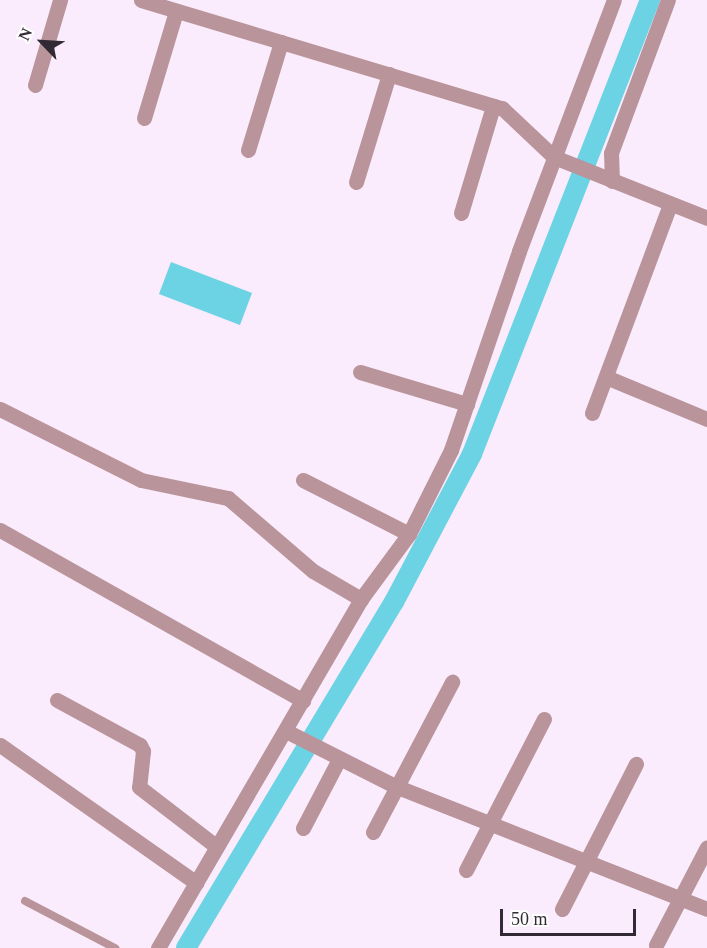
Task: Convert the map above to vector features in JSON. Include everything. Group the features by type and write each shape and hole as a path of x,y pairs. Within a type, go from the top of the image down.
{"street":[{"path":"34,86 60,0"},
{"path":"141,0 502,108 560,160 707,218"},
{"path":"158,948 217,847 290,733 303,701 361,599 409,534 451,450 560,160 614,0"},
{"path":"605,178 611,153 668,0"},
{"path":"144,118 176,11"},
{"path":"248,150 281,42"},
{"path":"356,182 389,74"},
{"path":"461,213 493,106"},
{"path":"592,413 670,204"},
{"path":"360,372 467,404"},
{"path":"606,377 707,419"},
{"path":"0,410 141,480 228,498 313,571 361,599"},
{"path":"303,480 409,534"},
{"path":"0,530 303,701"},
{"path":"373,832 395,786 452,682"},
{"path":"57,700 140,745 143,751 139,787 158,806 217,847"},
{"path":"466,870 544,719"},
{"path":"290,733 395,786 707,909"},
{"path":"0,745 196,883"},
{"path":"303,828 339,759"},
{"path":"562,909 636,764"},
{"path":"656,945 707,847"}],"lane":[{"path":"25,901 115,948"}],"water":[{"path":"171,262 252,293 240,325 159,294"}],"waterway":[{"path":"186,948 394,602 472,454 650,0"}]}
